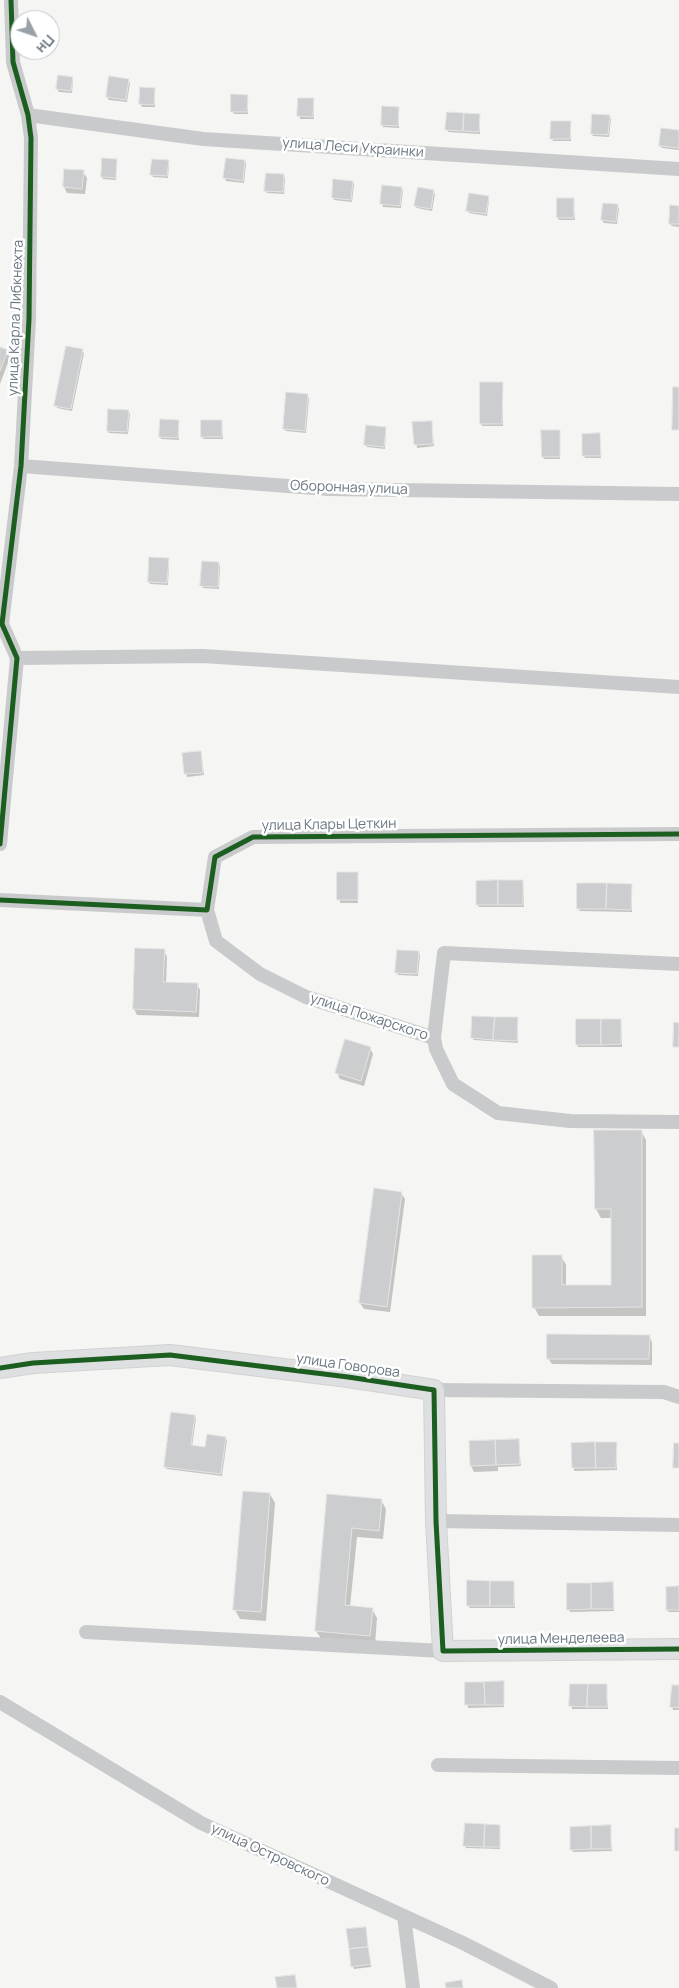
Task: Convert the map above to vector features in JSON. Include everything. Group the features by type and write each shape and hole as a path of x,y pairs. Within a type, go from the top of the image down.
{"street":[{"name":"улица Карла Либкнехта","path":"0,844 17,658 2,624 21,466 29,319 30,138 28,116 13,62 12,0"},
{"name":"улица Леси Украинки","path":"28,116 202,139 679,169"},
{"name":"Оборонная улица","path":"21,466 328,489 679,494"},
{"path":"17,658 203,656 679,686"},
{"name":"улица Клары Цеткин","path":"207,910 215,857 253,837 679,834"},
{"path":"0,900 207,910"},
{"name":"улица Пожарского","path":"207,910 216,941 260,974 306,997 434,1038 436,1050 453,1084 498,1113 570,1121 679,1122"},
{"path":"434,1038 444,952 679,964"},
{"name":"улица Говорова","path":"0,1368 33,1363 170,1355 348,1376 434,1390 664,1392 679,1397"},
{"path":"86,1632 443,1651 436,1521 434,1390"},
{"path":"436,1521 679,1525"},
{"name":"улица Менделеева","path":"443,1651 679,1649"},
{"name":"улица Островского","path":"0,1702 201,1823 404,1916 551,1988"},
{"path":"438,1765 679,1768"},
{"path":"404,1916 413,1988"}],"building":[{"path":"58,75 73,77 71,91 56,89"},
{"path":"109,76 129,79 126,100 106,97"},
{"path":"140,87 155,88 154,105 139,104"},
{"path":"231,94 248,95 247,112 231,112"},
{"path":"298,98 314,98 313,117 297,116"},
{"path":"382,106 399,107 398,126 381,125"},
{"path":"447,112 464,113 463,131 445,130"},
{"path":"464,113 480,114 479,132 463,131"},
{"path":"592,114 610,115 608,135 591,134"},
{"path":"551,121 571,121 570,139 550,139"},
{"path":"661,128 679,130 679,148 659,146"},
{"path":"102,158 117,159 116,178 101,177"},
{"path":"226,158 245,160 243,181 223,178"},
{"path":"152,159 169,160 167,176 150,175"},
{"path":"64,169 84,170 82,189 63,187"},
{"path":"266,173 284,174 283,192 264,191"},
{"path":"333,179 353,181 351,200 332,198"},
{"path":"382,185 402,187 400,206 380,204"},
{"path":"418,187 434,190 431,209 414,206"},
{"path":"469,193 489,196 486,214 466,211"},
{"path":"557,198 574,198 574,218 557,218"},
{"path":"603,203 618,204 616,222 601,220"},
{"path":"670,205 679,206 679,224 669,224"},
{"path":"66,346 83,349 71,409 54,406"},
{"path":"0,347 8,350 0,371"},
{"path":"480,382 503,382 502,424 480,424"},
{"path":"673,387 679,387 679,430 672,430"},
{"path":"286,392 308,394 305,431 283,429"},
{"path":"108,409 129,410 127,432 107,431"},
{"path":"160,419 179,420 178,438 159,437"},
{"path":"201,420 222,420 222,437 201,437"},
{"path":"432,421 433,444 414,445 412,422"},
{"path":"366,425 386,427 384,447 364,445"},
{"path":"541,430 560,430 560,457 542,457"},
{"path":"600,433 601,456 582,456 582,434"},
{"path":"149,557 169,558 167,583 148,582"},
{"path":"202,561 219,562 218,587 200,586"},
{"path":"201,751 203,773 184,774 182,753"},
{"path":"337,872 358,872 358,900 337,900"},
{"path":"498,880 523,880 523,905 498,905"},
{"path":"498,880 498,905 476,905 476,881"},
{"path":"577,883 607,883 606,909 577,909"},
{"path":"607,883 632,884 631,910 606,909"},
{"path":"135,948 165,949 163,982 198,983 196,1012 133,1009"},
{"path":"397,950 419,951 417,974 395,973"},
{"path":"472,1016 495,1017 493,1040 471,1038"},
{"path":"495,1017 518,1017 517,1041 493,1040"},
{"path":"576,1019 601,1019 601,1045 576,1045"},
{"path":"601,1019 621,1019 621,1044 601,1045"},
{"path":"674,1022 679,1023 679,1047 673,1047"},
{"path":"345,1039 371,1047 361,1081 335,1073"},
{"path":"594,1130 642,1130 642,1307 532,1308 532,1255 562,1255 562,1285 611,1285 611,1209 595,1209"},
{"path":"374,1188 402,1192 387,1307 359,1303"},
{"path":"547,1334 650,1335 649,1359 547,1359"},
{"path":"171,1412 195,1415 191,1445 205,1447 207,1434 226,1437 221,1474 164,1467"},
{"path":"519,1439 520,1464 496,1465 495,1440"},
{"path":"495,1440 496,1465 470,1466 469,1441"},
{"path":"595,1442 596,1468 572,1468 571,1443"},
{"path":"595,1442 617,1442 616,1468 596,1468"},
{"path":"674,1443 679,1443 679,1468 673,1468"},
{"path":"243,1491 270,1493 261,1612 233,1610"},
{"path":"327,1494 382,1499 379,1531 352,1528 345,1605 373,1608 370,1636 315,1631"},
{"path":"467,1580 490,1581 490,1606 467,1606"},
{"path":"490,1581 514,1581 514,1606 490,1606"},
{"path":"613,1582 614,1609 591,1609 591,1583"},
{"path":"567,1583 591,1583 591,1609 567,1610"},
{"path":"679,1586 679,1610 666,1610 666,1587"},
{"path":"504,1681 504,1705 485,1705 484,1682"},
{"path":"465,1682 484,1682 485,1705 465,1705"},
{"path":"570,1684 588,1684 587,1707 569,1706"},
{"path":"588,1684 607,1684 607,1707 587,1707"},
{"path":"672,1685 679,1685 679,1708 670,1707"},
{"path":"465,1823 485,1824 484,1847 463,1846"},
{"path":"485,1824 500,1825 500,1847 484,1847"},
{"path":"611,1825 611,1849 591,1849 591,1826"},
{"path":"591,1826 591,1849 570,1850 570,1827"},
{"path":"675,1828 679,1828 679,1851 675,1851"},
{"path":"366,1927 368,1947 349,1949 346,1929"},
{"path":"368,1947 371,1964 351,1967 349,1949"},
{"path":"295,1975 297,1988 277,1988 275,1977"},
{"path":"462,1980 463,1988 446,1988 445,1983"}],"cycle path":[{"path":"0,844 17,658 2,624 21,466 29,319 31,138 28,115 13,62 11,0"},
{"path":"0,900 207,910 215,857 253,837 679,834"},
{"path":"0,1368 33,1363 170,1355 348,1377 434,1390 436,1521 443,1651 679,1649"}]}
